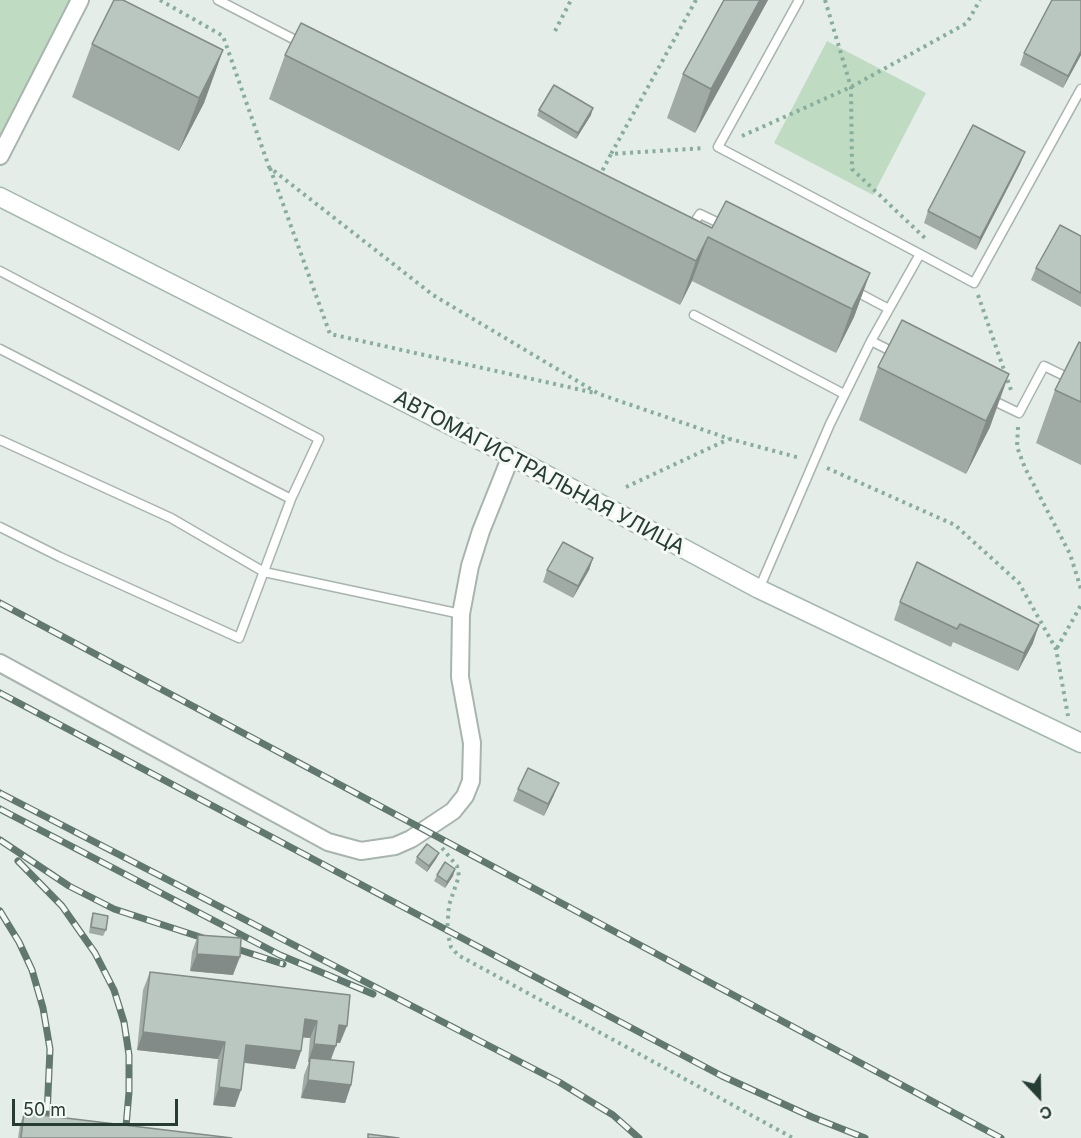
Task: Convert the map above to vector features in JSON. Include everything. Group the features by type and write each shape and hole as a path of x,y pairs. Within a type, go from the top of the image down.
{"main road":[{"name":"АВТОМАГИСТРАЛЬНАЯ УЛИЦА","path":"0,197 511,456 759,589 1081,743"}],"street":[{"path":"0,156 80,0"},
{"path":"0,663 328,842 361,851 395,846 440,822 453,811 465,796 471,781 472,743 460,677 461,614 470,566 481,531 511,456"}],"lane":[{"path":"218,0 314,50"},
{"path":"799,0 718,147 974,283 1081,89"},
{"path":"682,241 700,214 732,230"},
{"path":"759,589 844,394 871,340 920,254"},
{"path":"0,271 319,439 291,499 239,638 60,557 0,527"},
{"path":"847,288 889,309"},
{"path":"694,315 844,394"},
{"path":"871,340 903,356"},
{"path":"0,349 291,499"},
{"path":"986,397 1019,413 1044,366 1081,384"},
{"path":"0,440 171,518 264,572 461,614"}],"path":[{"path":"159,0 223,36 330,334 599,394 730,439 813,462 955,525 1019,583 1056,649 1069,717"},
{"path":"555,31 572,0"},
{"path":"825,0 851,87 852,169 930,242"},
{"path":"595,184 611,154"},
{"path":"269,167 433,295 599,394"},
{"path":"974,283 1019,413 1017,447 1070,554 1081,589"},
{"path":"626,487 730,439"},
{"path":"1056,649 1081,605"},
{"path":"442,848 457,866 459,876 448,916 447,932 451,947 458,955 793,1138"}],"green space":[{"path":"0,0 70,0 0,137"},
{"path":"827,41 926,93 873,195 774,143"}],"building":[{"path":"114,0 123,0 223,50 199,98 92,44"},
{"path":"724,0 760,0 711,89 683,74"},
{"path":"1052,0 1081,0 1081,51 1068,76 1024,53"},
{"path":"301,23 712,228 726,201 870,273 852,309 708,237 696,261 285,55"},
{"path":"554,85 593,108 578,133 539,110"},
{"path":"973,125 1025,152 980,238 928,211"},
{"path":"1060,225 1081,236 1081,293 1036,268"},
{"path":"902,320 1009,374 986,421 878,367"},
{"path":"1079,342 1081,343 1081,402 1055,390"},
{"path":"563,542 593,558 578,586 547,570"},
{"path":"917,562 1039,625 1024,653 960,624 957,629 900,602"},
{"path":"528,768 559,783 548,804 518,789"},
{"path":"427,844 439,853 429,866 417,857"},
{"path":"445,862 455,869 447,882 437,875"},
{"path":"93,913 108,916 106,930 91,927"},
{"path":"198,935 241,938 240,957 197,954"},
{"path":"150,972 350,995 347,1026 339,1025 336,1046 314,1044 317,1021 305,1019 301,1051 246,1045 241,1090 219,1087 225,1042 143,1032"},
{"path":"310,1058 354,1062 351,1085 308,1080"},
{"path":"24,1113 232,1138 21,1138"},
{"path":"368,1134 399,1138 368,1138"}],"railway":[{"path":"0,603 1001,1138"},
{"path":"0,693 722,1076 812,1117 865,1138"},
{"path":"0,793 559,1082 613,1115 639,1138"},
{"path":"0,809 280,955 373,994"},
{"path":"0,840 69,886 114,909 283,964"},
{"path":"18,861 62,906 95,953 114,990 124,1022 129,1055 125,1138"},
{"path":"0,911 19,942 32,970 43,1008 50,1049 46,1138"}]}
